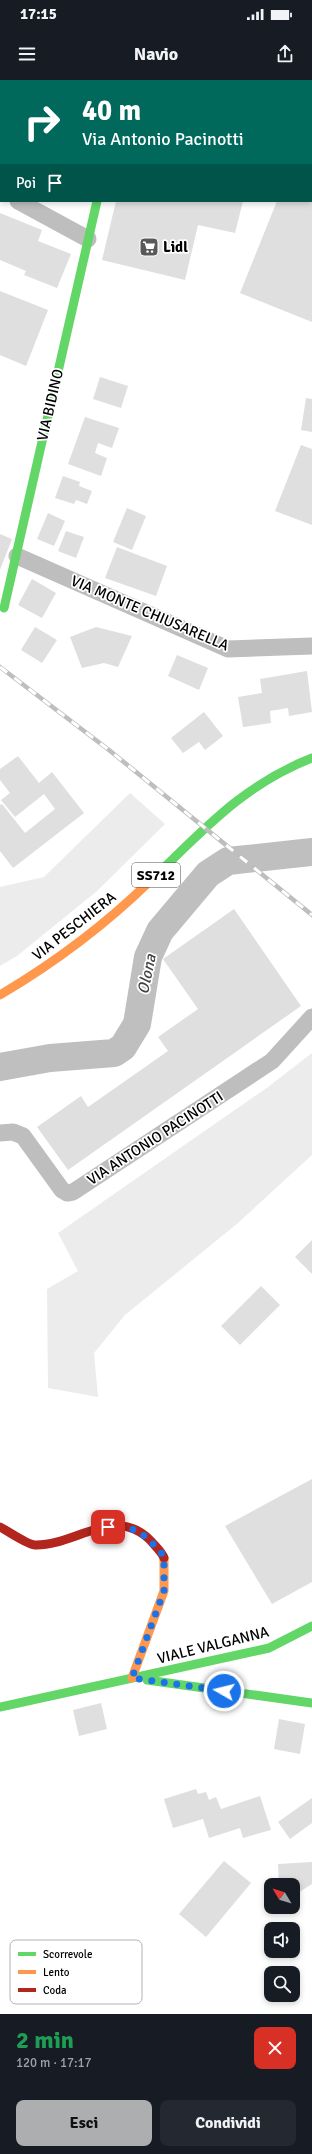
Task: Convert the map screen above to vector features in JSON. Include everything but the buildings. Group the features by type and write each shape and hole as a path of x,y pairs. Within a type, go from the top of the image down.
{"street":[{"path":"22,202 38,206 88,239"},
{"name":"VIA BIDINO","path":"4,608 97,202"},
{"name":"VIA MONTE CHIUSARELLA","path":"17,556 228,650 312,646"},
{"name":"VIA PESCHIERA","path":"0,995 29,979 92,932 144,887 206,826 251,788 288,768 312,758"},
{"name":"VIA ANTONIO PACINOTTI","path":"0,1133 13,1132 22,1136 62,1190 67,1193 72,1192 272,1061 312,1017"},
{"path":"0,1527 34,1545 58,1542 98,1528 119,1526 142,1532 164,1556 164,1591 132,1678 312,1703"},
{"name":"VIALE VALGANNA","path":"0,1707 269,1648 312,1626"}],"shaded area":[{"path":"130,793 165,824 97,891 17,956 0,966 0,887 44,877"},
{"path":"312,1053 312,1155 238,1223 125,1315 94,1353 98,1397 48,1388 47,1289 78,1271 58,1233 268,1087"}],"waterway":[{"name":"Olona","path":"0,1067 50,1058 114,1053 123,1047 137,1024 148,957 160,931 208,874 228,861 312,852"}],"railway":[{"path":"0,667 109,750 312,915"}],"traffic: fast":[{"path":"4,608 97,202"},
{"path":"150,881 206,827 244,796 264,782 287,769 312,758"},
{"path":"0,1707 269,1648 312,1626"},
{"path":"147,1680 312,1703"}],"traffic: slow":[{"path":"0,995 40,970 97,928 150,881"},
{"path":"132,1678 164,1591 164,1558"}],"traffic: jam":[{"path":"0,1527 35,1545 50,1544 109,1526 124,1526 138,1531 151,1541 164,1558"}],"place":[{"name":"Lidl","path":"149,247"}],"route":[{"path":"108,1527 119,1526 142,1532 164,1556 164,1591 132,1678 224,1691"}]}
